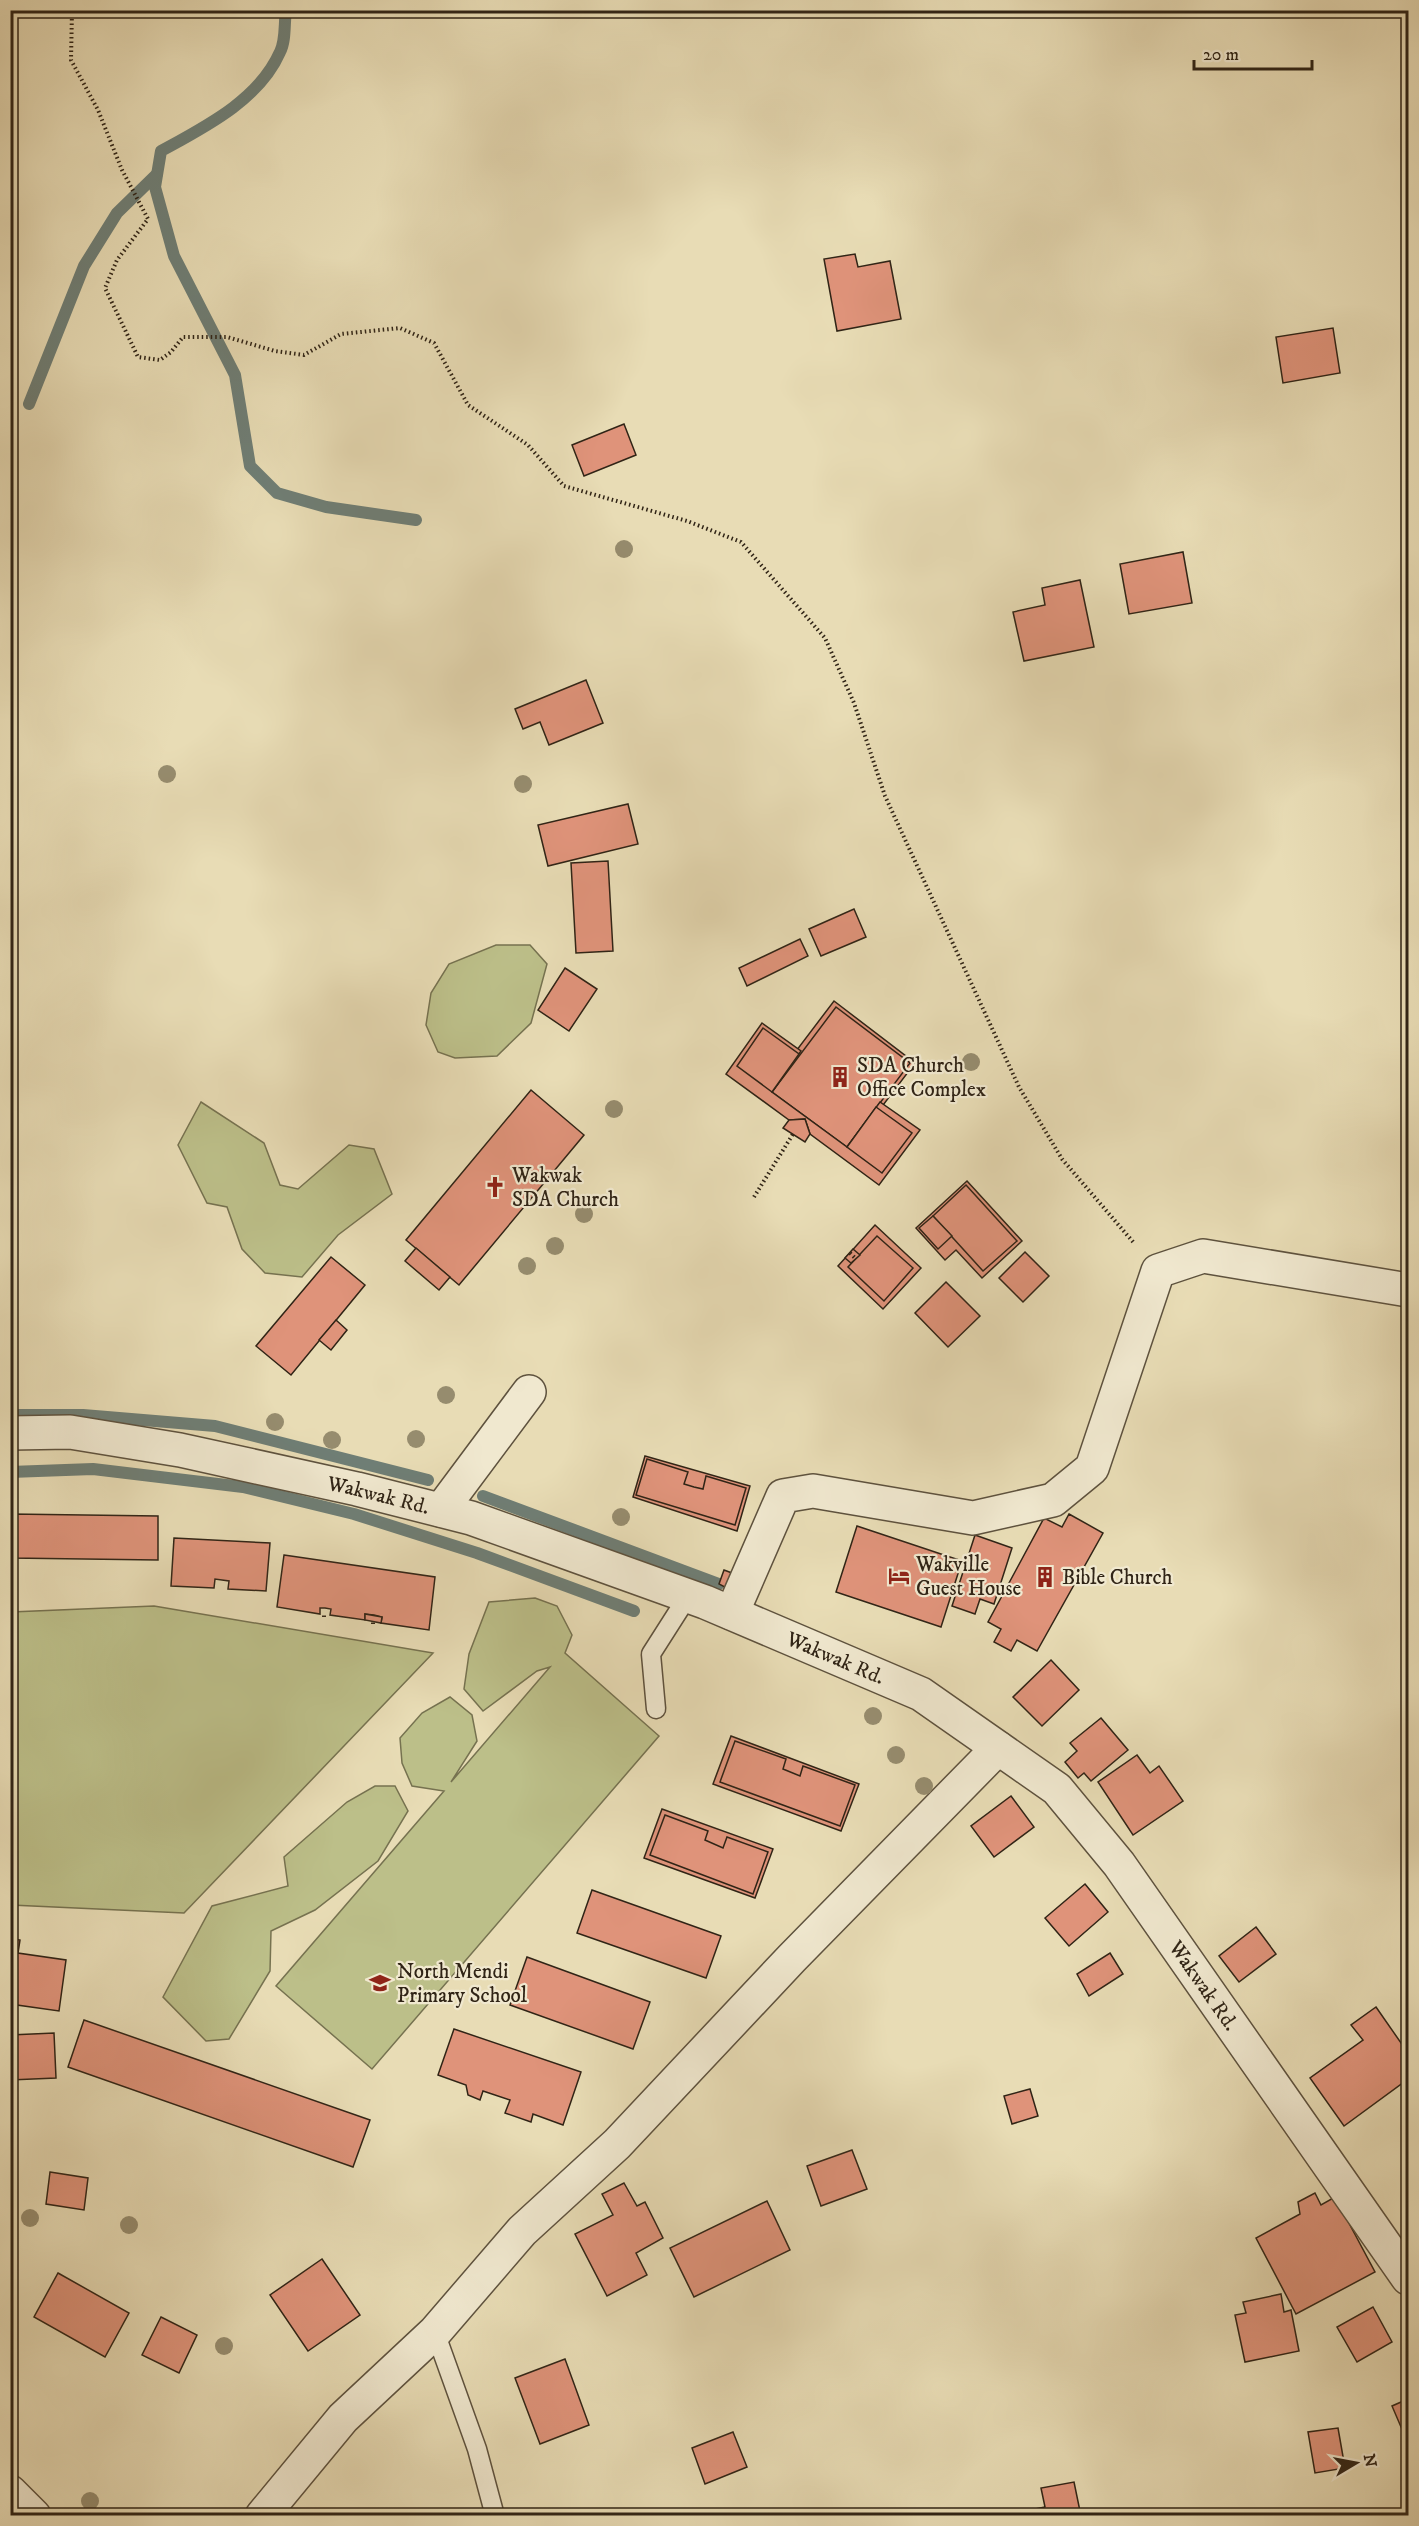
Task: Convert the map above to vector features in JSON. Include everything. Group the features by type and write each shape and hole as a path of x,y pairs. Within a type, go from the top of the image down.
{"street":[{"path":"732,1613 783,1496 813,1491 973,1518 1053,1500 1092,1468 1158,1271 1203,1256 1408,1290"},
{"path":"441,1510 529,1392"},
{"name":"Wakwak Rd.","path":"10,1433 70,1432 180,1450 357,1489 471,1518 732,1613 921,1694 1057,1789 1119,1864 1408,2278"},
{"path":"262,2516 343,2418 435,2332 522,2231 617,2144 792,1958 998,1748"},
{"path":"10,2493 34,2516"}],"lane":[{"path":"656,1709 651,1654 688,1596"},
{"path":"435,2332 477,2449 495,2516"}],"path":[{"path":"72,10 71,60 98,110 122,170 148,219 117,260 105,288 138,357 160,360 171,352 183,337 227,337 275,351 304,355 341,334 400,328 434,344 468,405 528,445 564,486 687,521 741,542 825,638 854,704 885,796 1019,1087 1062,1158 1158,1271"},
{"path":"754,1197 793,1134"},
{"path":"850,1253 856,1259"}],"green space":[{"path":"496,945 530,945 547,964 531,1023 497,1056 455,1058 438,1052 426,1025 431,993 449,964"},
{"path":"201,1102 264,1143 280,1185 298,1189 349,1145 374,1149 392,1194 338,1235 302,1277 265,1273 242,1249 227,1207 207,1203 178,1145"},
{"path":"535,1598 557,1606 572,1635 565,1653 659,1736 372,2069 276,1986 444,1791 412,1786 402,1763 400,1738 422,1713 450,1697 472,1715 477,1741 451,1782 550,1667 537,1671 483,1711 464,1689 469,1654 489,1602"},
{"path":"154,1606 433,1653 184,1913 11,1905 11,1612"},
{"path":"375,1786 395,1786 408,1811 378,1861 315,1910 271,1931 270,1971 229,2039 206,2041 163,1997 212,1906 288,1886 284,1857 347,1802"}],"building":[{"path":"855,254 858,267 890,261 901,319 837,331 824,259"},
{"path":"1333,328 1340,373 1283,383 1276,337"},
{"path":"624,424 636,455 584,476 572,445"},
{"path":"1183,552 1192,603 1129,614 1120,564"},
{"path":"1080,580 1094,647 1024,661 1013,612 1045,605 1042,588"},
{"path":"586,680 603,723 549,745 540,722 523,729 515,709"},
{"path":"628,804 638,844 548,866 538,825"},
{"path":"608,861 613,951 576,953 571,863"},
{"path":"854,909 866,937 821,956 809,929"},
{"path":"800,939 808,956 747,986 739,968"},
{"path":"565,968 597,989 569,1031 538,1010"},
{"name":"SDA Church Office Complex","path":"834,1001 915,1063 846,1154 765,1092"},
{"name":"SDA Church Office Complex","path":"836,1007 910,1063 847,1147 772,1092"},
{"path":"762,1023 801,1051 772,1092 847,1147 880,1102 920,1130 879,1185 810,1134 805,1119 789,1120 726,1074"},
{"path":"763,1028 799,1054 772,1092 737,1066"},
{"name":"Wakwak SDA Church","path":"531,1090 584,1135 459,1285 406,1240"},
{"path":"876,1107 912,1133 882,1173 847,1147"},
{"path":"805,1119 810,1134 805,1142 783,1128 789,1120"},
{"path":"967,1181 1022,1241 982,1278 956,1250 945,1260 916,1228"},
{"path":"966,1185 1017,1241 983,1271 933,1216"},
{"path":"933,1216 952,1236 938,1249 919,1228"},
{"path":"875,1225 921,1268 883,1309 838,1266"},
{"path":"877,1236 913,1268 884,1301 848,1267"},
{"path":"416,1248 450,1277 439,1290 405,1261"},
{"path":"853,1249 860,1255 851,1263 845,1258"},
{"path":"1025,1252 1049,1276 1023,1302 999,1278"},
{"path":"331,1257 365,1285 291,1375 256,1346"},
{"path":"946,1282 980,1316 948,1347 915,1313"},
{"path":"336,1320 347,1330 331,1350 319,1340"},
{"path":"645,1456 750,1486 737,1531 633,1497"},
{"path":"647,1459 688,1472 684,1484 694,1487 703,1489 706,1476 746,1488 735,1525 636,1495"},
{"path":"10,1514 158,1516 158,1560 10,1558"},
{"name":"Bible Church","path":"1069,1514 1103,1533 1037,1651 1017,1640 1011,1651 994,1642 1001,1629 988,1622 1044,1518 1062,1527"},
{"name":"Wakville Guest House","path":"857,1526 962,1561 941,1627 836,1592"},
{"path":"975,1535 1012,1548 994,1604 980,1599 975,1614 952,1606"},
{"path":"174,1538 270,1543 266,1591 228,1589 229,1581 215,1579 214,1588 171,1586"},
{"path":"284,1555 435,1577 429,1630 381,1623 382,1617 374,1615 365,1614 365,1620 330,1615 331,1609 325,1608 320,1608 320,1614 277,1607"},
{"path":"724,1570 740,1576 734,1592 719,1584"},
{"path":"365,1614 382,1617 381,1623 365,1620"},
{"path":"1051,1660 1079,1690 1042,1726 1013,1697"},
{"path":"1101,1718 1128,1750 1091,1781 1084,1773 1078,1778 1065,1762 1077,1751 1070,1743"},
{"path":"731,1736 859,1784 841,1831 713,1784"},
{"path":"735,1741 786,1759 783,1769 800,1776 803,1766 855,1785 840,1826 720,1782"},
{"path":"1137,1755 1150,1773 1159,1766 1183,1801 1133,1835 1098,1782"},
{"path":"1011,1796 1034,1827 994,1857 971,1826"},
{"path":"662,1809 773,1849 755,1898 644,1858"},
{"path":"665,1815 708,1831 705,1840 723,1848 727,1837 768,1852 753,1894 650,1855"},
{"path":"1085,1884 1108,1912 1069,1946 1045,1918"},
{"path":"592,1890 721,1936 706,1978 577,1933"},
{"path":"1256,1927 1276,1954 1239,1982 1219,1956"},
{"path":"10,1938 20,1940 18,1953 66,1960 59,2011 10,2004"},
{"path":"1110,1953 1123,1974 1089,1996 1077,1974"},
{"path":"527,1957 650,2002 633,2049 510,2005"},
{"path":"1376,2007 1408,2053 1408,2079 1344,2126 1310,2078 1363,2040 1351,2025"},
{"path":"84,2020 370,2120 353,2167 68,2067"},
{"path":"454,2029 581,2072 563,2125 533,2114 531,2122 505,2113 510,2100 483,2091 480,2100 468,2095 466,2085 438,2075"},
{"path":"54,2033 56,2078 10,2080 10,2035"},
{"path":"1030,2089 1038,2116 1012,2124 1004,2096"},
{"path":"852,2150 867,2189 821,2206 807,2166"},
{"path":"50,2172 88,2178 84,2210 46,2204"},
{"path":"624,2183 637,2206 645,2202 663,2238 636,2253 647,2275 607,2296 575,2234 613,2215 602,2194"},
{"path":"1315,2193 1321,2205 1335,2197 1375,2272 1296,2314 1256,2238 1300,2214 1298,2202"},
{"path":"767,2201 790,2250 694,2297 670,2248"},
{"path":"322,2259 360,2315 308,2351 270,2295"},
{"path":"58,2273 129,2313 105,2357 34,2317"},
{"path":"1281,2294 1284,2312 1291,2310 1299,2351 1245,2362 1235,2315 1246,2313 1243,2302"},
{"path":"1373,2307 1392,2342 1357,2362 1337,2327"},
{"path":"161,2317 197,2335 179,2373 142,2355"},
{"path":"565,2359 589,2425 540,2444 515,2378"},
{"path":"1408,2399 1408,2440 1407,2441 1392,2406"},
{"path":"1338,2428 1345,2468 1315,2473 1308,2432"},
{"path":"733,2432 747,2467 705,2484 692,2448"},
{"path":"1074,2482 1081,2516 1016,2516 1015,2513 1045,2507 1041,2488"}],"waterway":[{"path":"286,10 283,43 271,69 245,98 229,110 161,151 155,187 174,256 235,375 250,466 277,493 326,507 416,520"},
{"path":"29,404 84,266 117,213 157,174"},
{"path":"10,1415 83,1415 215,1426 428,1480"},
{"path":"10,1472 93,1469 243,1487 354,1514 477,1553 634,1611"},
{"path":"483,1496 719,1584"}],"place":[{"name":"SDA Church Office Complex","path":"840,1077"},
{"name":"Wakwak SDA Church","path":"495,1187"},
{"name":"Wakville Guest House","path":"899,1576"},
{"name":"Bible Church","path":"1045,1577"},
{"name":"North Mendi Primary School","path":"380,1983"}]}
